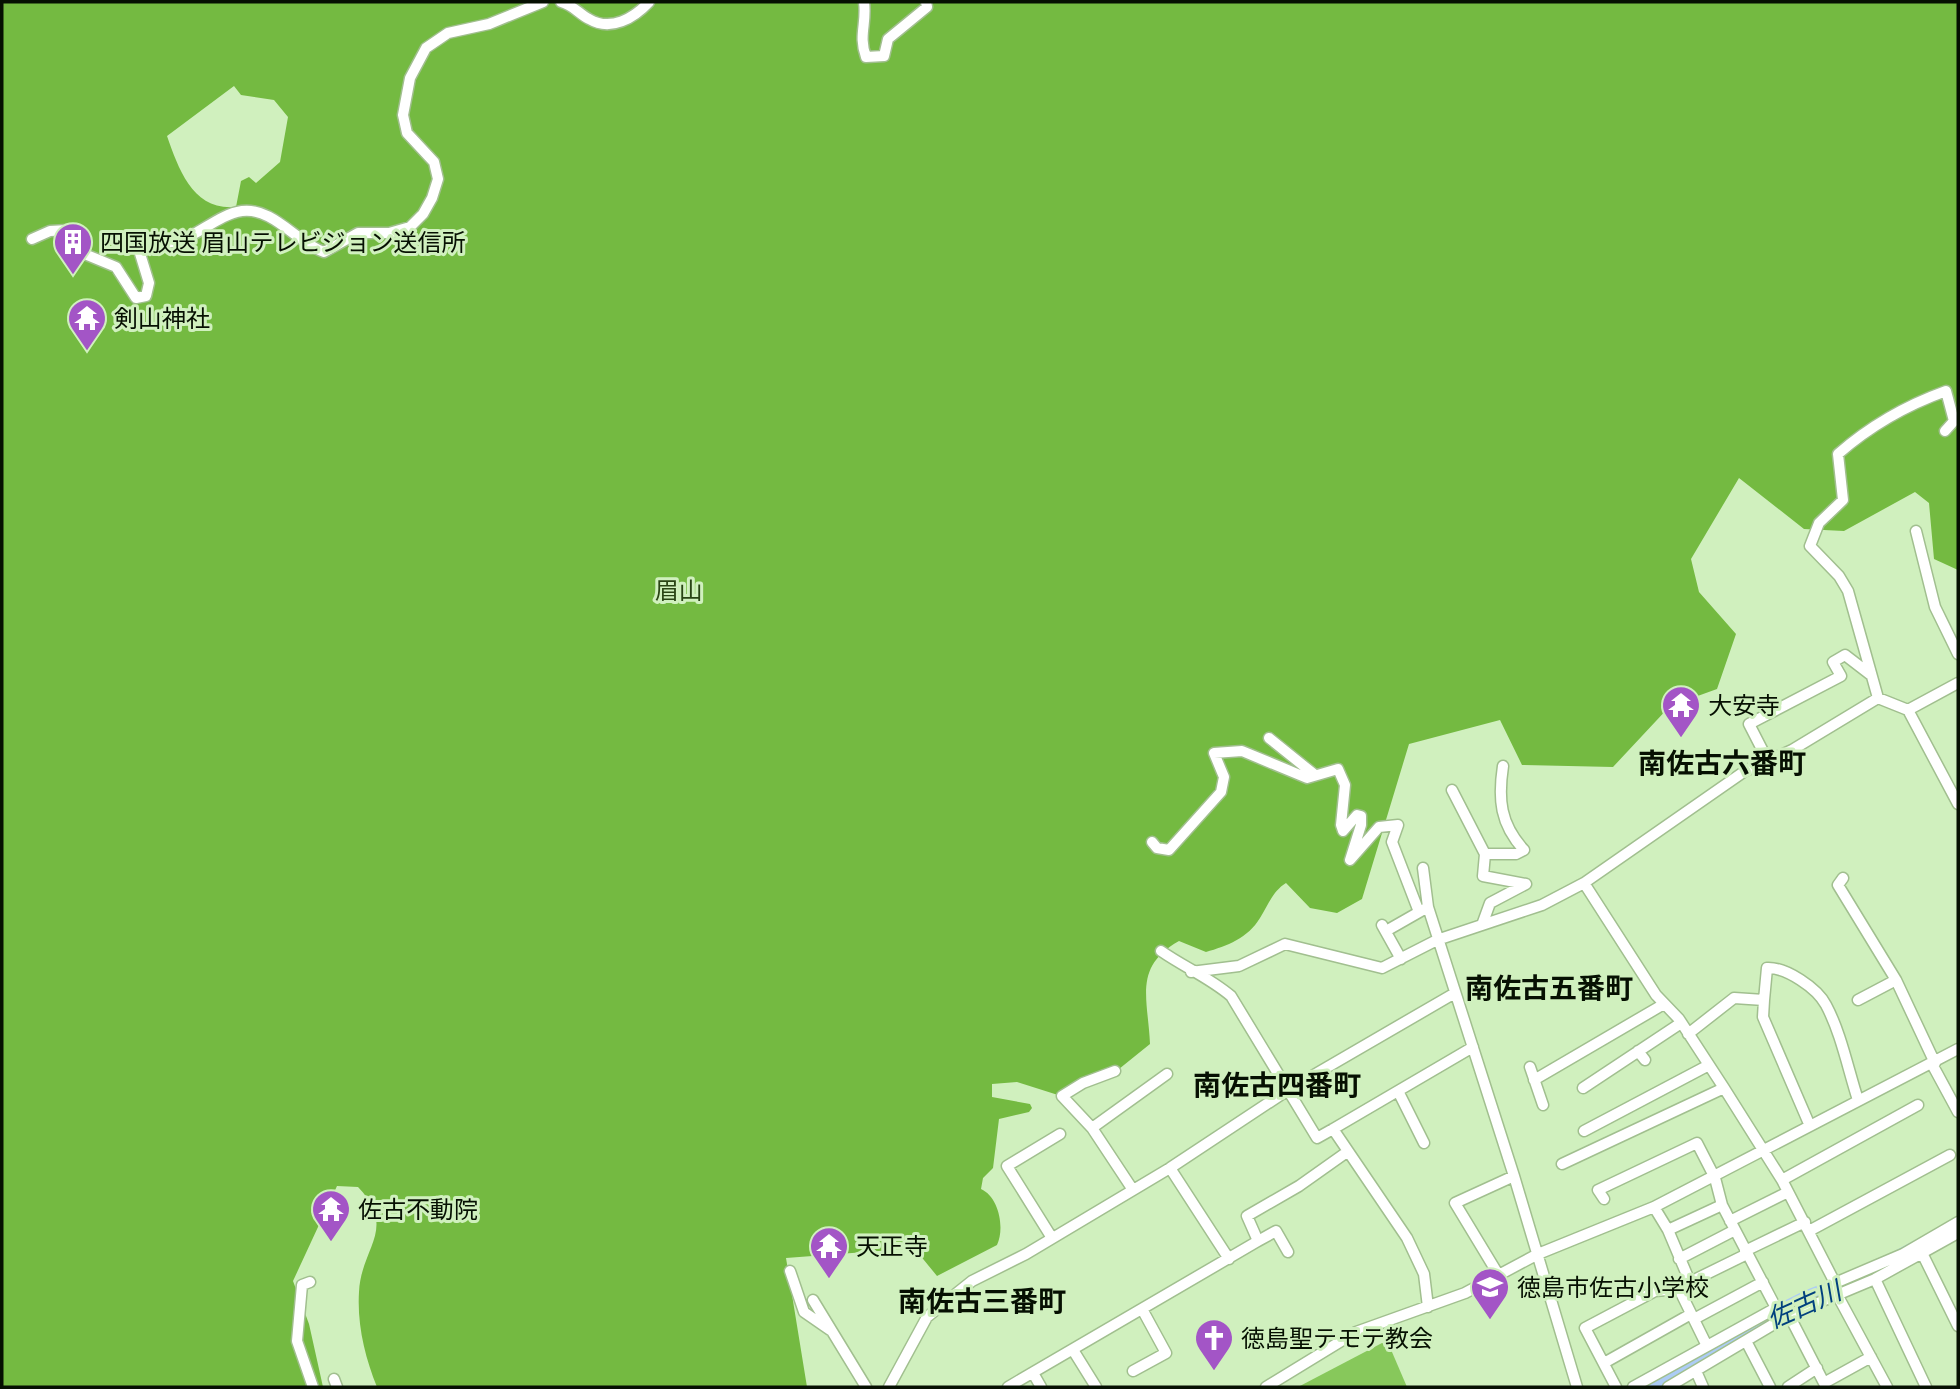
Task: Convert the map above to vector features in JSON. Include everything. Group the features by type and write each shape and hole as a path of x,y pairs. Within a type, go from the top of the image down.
{"street":[{"path":"32,239 50,231 68,230 82,253 116,267 136,298 146,296 149,283 138,247 148,239 161,245 194,236 218,220 242,211 265,216 324,252 358,233 389,233 410,227 426,209 438,179 434,162 407,133 403,115 408,85 422,53 441,36 489,24 543,2"},
{"path":"561,2 570,4 588,19 611,24 624,21 649,2"},
{"path":"864,2 866,14 860,40 866,57 884,56 888,39 926,7 926,2"},
{"path":"1878,698 1848,592 1839,576 1811,546 1819,523 1843,500 1838,454 1911,404 1946,391 1954,421 1945,431"},
{"path":"1916,531 1935,607 1958,654"},
{"path":"1768,761 1749,724 1841,676 1833,662 1845,655 1871,676"},
{"path":"1908,710 1957,688"},
{"path":"1878,698 1908,710 1958,804"},
{"path":"1191,972 1239,966 1284,944 1382,968 1437,940 1542,905 1584,883 1745,771 1792,750 1878,698"},
{"path":"1269,738 1315,775"},
{"path":"1152,842 1157,848 1169,850 1221,792 1224,777 1214,753 1242,751 1307,778 1338,769 1345,785 1341,825 1343,831 1357,815 1361,816 1361,825 1350,860 1379,827 1398,825 1392,842 1437,940 1455,993 1514,1176 1577,1387"},
{"path":"1485,853 1516,854 1524,850 1510,835 1499,794 1503,766"},
{"path":"1452,790 1485,853 1483,876 1526,884 1490,903 1482,925"},
{"path":"1423,868 1424,909"},
{"path":"1843,878 1838,885 1896,980 1933,1064 1958,1112"},
{"path":"1584,883 1664,1004 1681,1023 1782,1180 1887,1387"},
{"path":"1401,958 1384,928 1424,909"},
{"path":"1161,951 1191,972 1210,978 1231,996 1317,1138 1473,1047"},
{"path":"1810,1126 1763,1017 1768,968 1778,967 1807,986 1825,1003 1857,1100"},
{"path":"1858,1000 1896,980"},
{"path":"889,1387 927,1317 972,1281 1052,1238 1170,1168 1288,1090 1455,993"},
{"path":"1688,1034 1734,998 1764,1000"},
{"path":"1534,1080 1664,1004"},
{"path":"1583,1088 1595,1085 1641,1056 1681,1023"},
{"path":"1266,1387 1356,1332 1465,1293 1538,1254 1654,1207 1715,1178 1857,1100 1933,1064 1958,1049"},
{"path":"1584,1131 1709,1065"},
{"path":"1530,1067 1543,1105"},
{"path":"1115,1071 1083,1083 1062,1096 1091,1128 1133,1190"},
{"path":"1091,1128 1167,1074"},
{"path":"1562,1164 1724,1088"},
{"path":"1398,1091 1424,1143"},
{"path":"1782,1180 1918,1105"},
{"path":"1333,1129 1407,1238 1424,1274 1428,1307"},
{"path":"1052,1238 1007,1166 1060,1134"},
{"path":"1604,1199 1598,1189 1697,1143 1715,1178 1722,1205 1732,1226 1776,1308 1633,1387"},
{"path":"1258,1241 1247,1216 1299,1186 1347,1152"},
{"path":"1616,1387 1585,1328 1655,1291 1679,1289 1746,1253 1950,1155"},
{"path":"1170,1168 1229,1259"},
{"path":"1498,1274 1455,1203 1514,1176"},
{"path":"1679,1259 1788,1192"},
{"path":"1668,1230 1722,1205"},
{"path":"1654,1207 1668,1230 1690,1282"},
{"path":"1668,1387 1836,1288 1958,1222"},
{"path":"1008,1387 1276,1231 1288,1252"},
{"path":"1836,1288 1875,1279 1958,1233"},
{"path":"1922,1253 1958,1326"},
{"path":"790,1271 804,1312 830,1330"},
{"path":"1875,1279 1926,1387"},
{"path":"310,1282 302,1285 297,1340 313,1387"},
{"path":"1604,1363 1763,1282"},
{"path":"1679,1289 1707,1346"},
{"path":"813,1300 866,1387"},
{"path":"1140,1371 1166,1353 1142,1309"},
{"path":"1789,1315 1824,1383 1871,1357"},
{"path":"1745,1341 1770,1387"},
{"path":"1073,1350 1096,1387"},
{"path":"1788,1387 1817,1368"},
{"path":"1696,1371 1703,1387"},
{"path":"1033,1373 1041,1387"}],"green space":[{"name":"眉山","path":"2,2 1958,2 1958,570 1934,559 1929,503 1915,492 1844,531 1804,529 1739,478 1691,559 1699,592 1736,634 1717,689 1670,706 1613,767 1522,765 1500,720 1409,744 1362,899 1337,913 1310,908 1286,883 1274,894 1255,925 1236,940 1206,952 1179,941 1164,951 1149,973 1146,985 1150,1044 1119,1069 1058,1095 1017,1082 992,1084 992,1097 1030,1104 1032,1108 1029,1112 999,1119 993,1168 983,1178 981,1189 992,1199 999,1214 997,1245 937,1276 919,1254 905,1249 786,1258 807,1387 377,1387 363,1341 359,1317 361,1276 374,1238 375,1215 370,1202 358,1187 337,1186 293,1281 309,1324 323,1387 2,1387","holes":["234,86 241,95 274,100 288,117 280,162 256,183 249,177 241,181 236,207 221,206 198,195 190,186 167,136"]},
{"path":"1382,1343 1389,1345 1407,1387 1298,1387"}],"waterway":[{"name":"佐古川","path":"1653,1387 1747,1330 1809,1299 1870,1275 1958,1228"}],"place":[{"name":"四国放送 眉山テレビジョン送信所","path":"73,276"},
{"name":"剣山神社","path":"87,352"},
{"name":"大安寺","path":"1681,739"},
{"name":"佐古不動院","path":"331,1243"},
{"name":"天正寺","path":"829,1280"},
{"name":"徳島市佐古小学校","path":"1490,1321"},
{"name":"徳島聖テモテ教会","path":"1214,1372"}],"district":[{"name":"南佐古六番町","path":"1722,763"},
{"name":"南佐古五番町","path":"1549,988"},
{"name":"南佐古四番町","path":"1277,1085"},
{"name":"南佐古三番町","path":"982,1301"}]}
